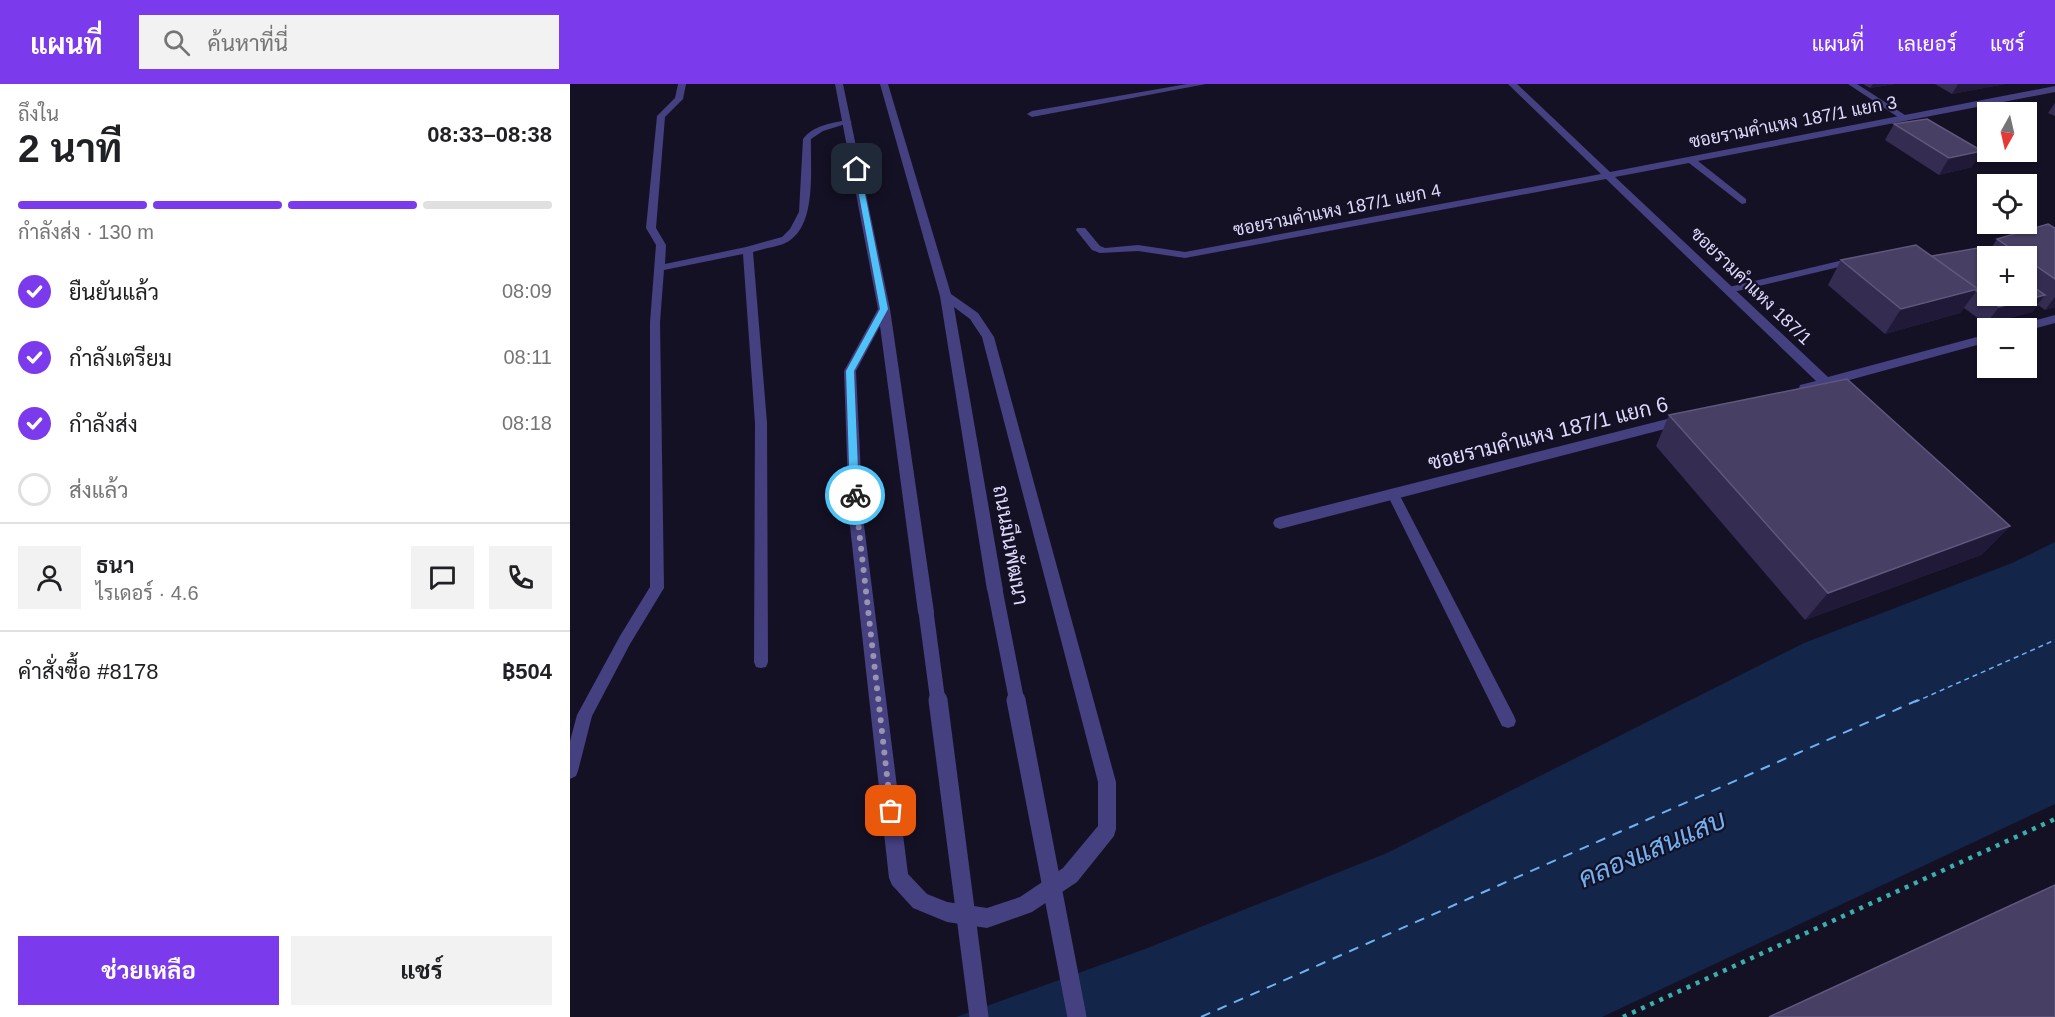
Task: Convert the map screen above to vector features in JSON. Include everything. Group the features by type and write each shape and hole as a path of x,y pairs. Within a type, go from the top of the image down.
{"street":[{"path":"839,84 884,309 979,1017"},
{"name":"ถนนมีนพัฒนา","path":"884,84 946,296 995,590 1077,1017"},
{"path":"1032,114 1202,84"},
{"name":"ซอยรามคำแหง 187/1","path":"1512,84 1844,400"},
{"name":"ซอยรามคำแหง 187/1 แยก 3","path":"1607,174 2055,89"},
{"path":"1689,158 1742,201"},
{"name":"ซอยรามคำแหง 187/1 แยก 4","path":"1081,230 1096,248 1104,251 1138,248 1185,255 1607,174"},
{"path":"884,309 850,371 856,517 899,878 920,901 947,912 987,918 1025,905 1070,875 1107,829 1107,782 988,338 974,316 946,296"},
{"path":"2037,324 2055,319"},
{"path":"1792,392 1977,341"},
{"name":"ซอยรามคำแหง 187/1 แยก 6","path":"1280,523 1701,415"}],"lane":[{"path":"570,771 585,715 657,588 655,322 661,245 651,228 661,116 679,99 682,84"},
{"path":"1852,84 1905,117"},
{"path":"658,268 748,250 785,239 794,230 804,212 807,140 811,133 821,128 848,122"},
{"path":"748,250 761,423 761,662"},
{"path":"1729,290 1856,260"},
{"path":"1393,494 1508,721"}],"path":[{"path":"1623,1017 2055,819"}],"water":[{"name":"คลองแสนแสบ","path":"2055,542 2055,804 1602,1017 956,1017 1145,949 1387,853 1804,643 2012,563"}],"building":[{"path":"1927,119 1977,148 1977,152 1949,158 1894,124"},
{"path":"2048,224 2055,228 2055,279 2037,267 2037,246 2007,246 1997,239 2014,234 2037,234 2037,227"},
{"path":"1916,245 1977,289 1901,309 1841,260"},
{"path":"1977,248 1977,288 1932,256"},
{"path":"2037,290 2045,295 2037,297"},
{"path":"1847,379 2010,526 1828,593 1669,415"},
{"path":"2055,885 2055,1017 1769,1017"}],"ferry route":[{"path":"1915,702 2055,640"},
{"path":"1201,1017 1918,700"}],"way so far":[{"path":"855,495 891,811"}],"route":[{"path":"855,495 850,371 884,309 857,169"}]}
